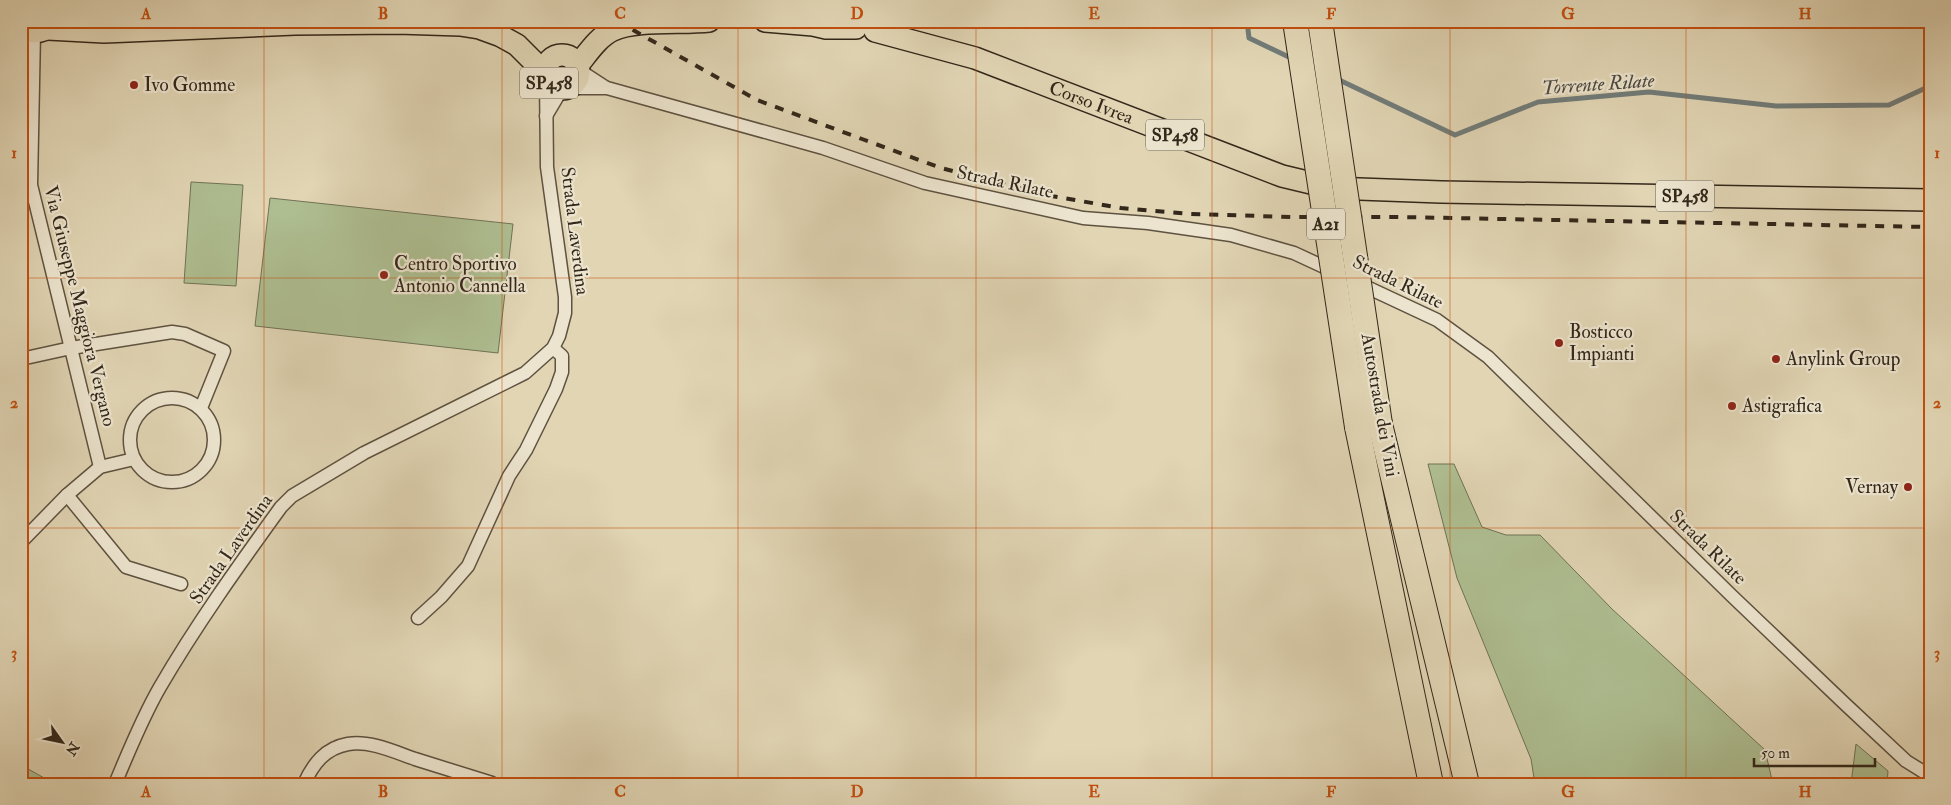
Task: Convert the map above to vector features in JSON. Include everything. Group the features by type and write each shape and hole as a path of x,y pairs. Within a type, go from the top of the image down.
{"highway":[{"name":"Autostrada dei Vini","path":"1295,21 1431,784"},
{"name":"Autostrada dei Vini","path":"1320,21 1368,426 1467,784"}],"main road":[{"name":"SP458","path":"562,72 600,21"},
{"name":"SP458","path":"562,72 614,29 654,23 710,21"},
{"name":"Corso Ivrea","path":"765,21 817,23 826,28 872,25 916,41 975,58 1282,176 1332,188 1441,192 1930,200"},
{"name":"SP458","path":"40,28 398,23 460,25 479,28 501,36 516,45 540,68 562,72"}],"street":[{"name":"Via Giuseppe Maggiora Vergano","path":"40,28 31,185 100,467"},
{"name":"Strada Rilate","path":"562,72 607,88 823,148 926,183 1083,218 1148,223 1222,234 1263,243 1294,253 1437,320 1488,357 1844,703 1906,761 1930,776"},
{"name":"Strada Rilate","path":"562,72 607,88"},
{"name":"Strada Laverdina","path":"116,784 147,711 160,687 201,623 281,507 292,496 364,453 525,373 553,348 559,336 565,313 565,297 547,167 546,116 562,72"},
{"path":"546,116 562,72"},
{"path":"21,359 71,348 172,332 185,334 224,351 201,408"},
{"path":"418,618 441,597 468,566 509,476 526,450 562,372 562,356 553,348"},
{"path":"164,398 190,401 201,408 210,420 214,432 214,445 208,463 195,476 171,483 158,480 147,474 134,459 130,447 130,434 134,421 141,411 152,402 164,398"},
{"path":"21,545 23,540 67,495 100,467 134,459"},
{"path":"67,495 126,567 180,584"},
{"path":"304,784 313,765 324,755 334,748 357,743 379,747 492,783"}],"green space":[{"path":"191,182 243,185 236,286 184,283"},
{"name":"Centro Sportivo Antonio Cannella","path":"270,198 513,224 498,353 255,326"},
{"path":"1428,464 1454,464 1482,527 1506,535 1540,535 1612,609 1765,750 1773,784 1535,784 1531,759 1457,578"},
{"path":"1856,744 1888,771 1887,784 1851,784"},
{"path":"21,765 55,784 21,784"}],"waterway":[{"name":"Torrente Rilate","path":"1247,21 1249,38 1293,59"},
{"name":"Torrente Rilate","path":"1335,78 1455,135 1538,102 1649,92 1776,106 1889,105 1930,86"}],"railway":[{"path":"617,21 757,100 862,139 941,168 1046,195 1121,208 1190,214 1293,217 1397,217 1930,227"}],"place":[{"name":"Ivo Gomme","path":"134,85"},
{"name":"Centro Sportivo Antonio Cannella","path":"384,275"},
{"name":"Bosticco Impianti","path":"1559,343"},
{"name":"Anylink Group","path":"1776,359"},
{"name":"Astigrafica","path":"1732,406"},
{"name":"Vernay","path":"1908,487"}]}
